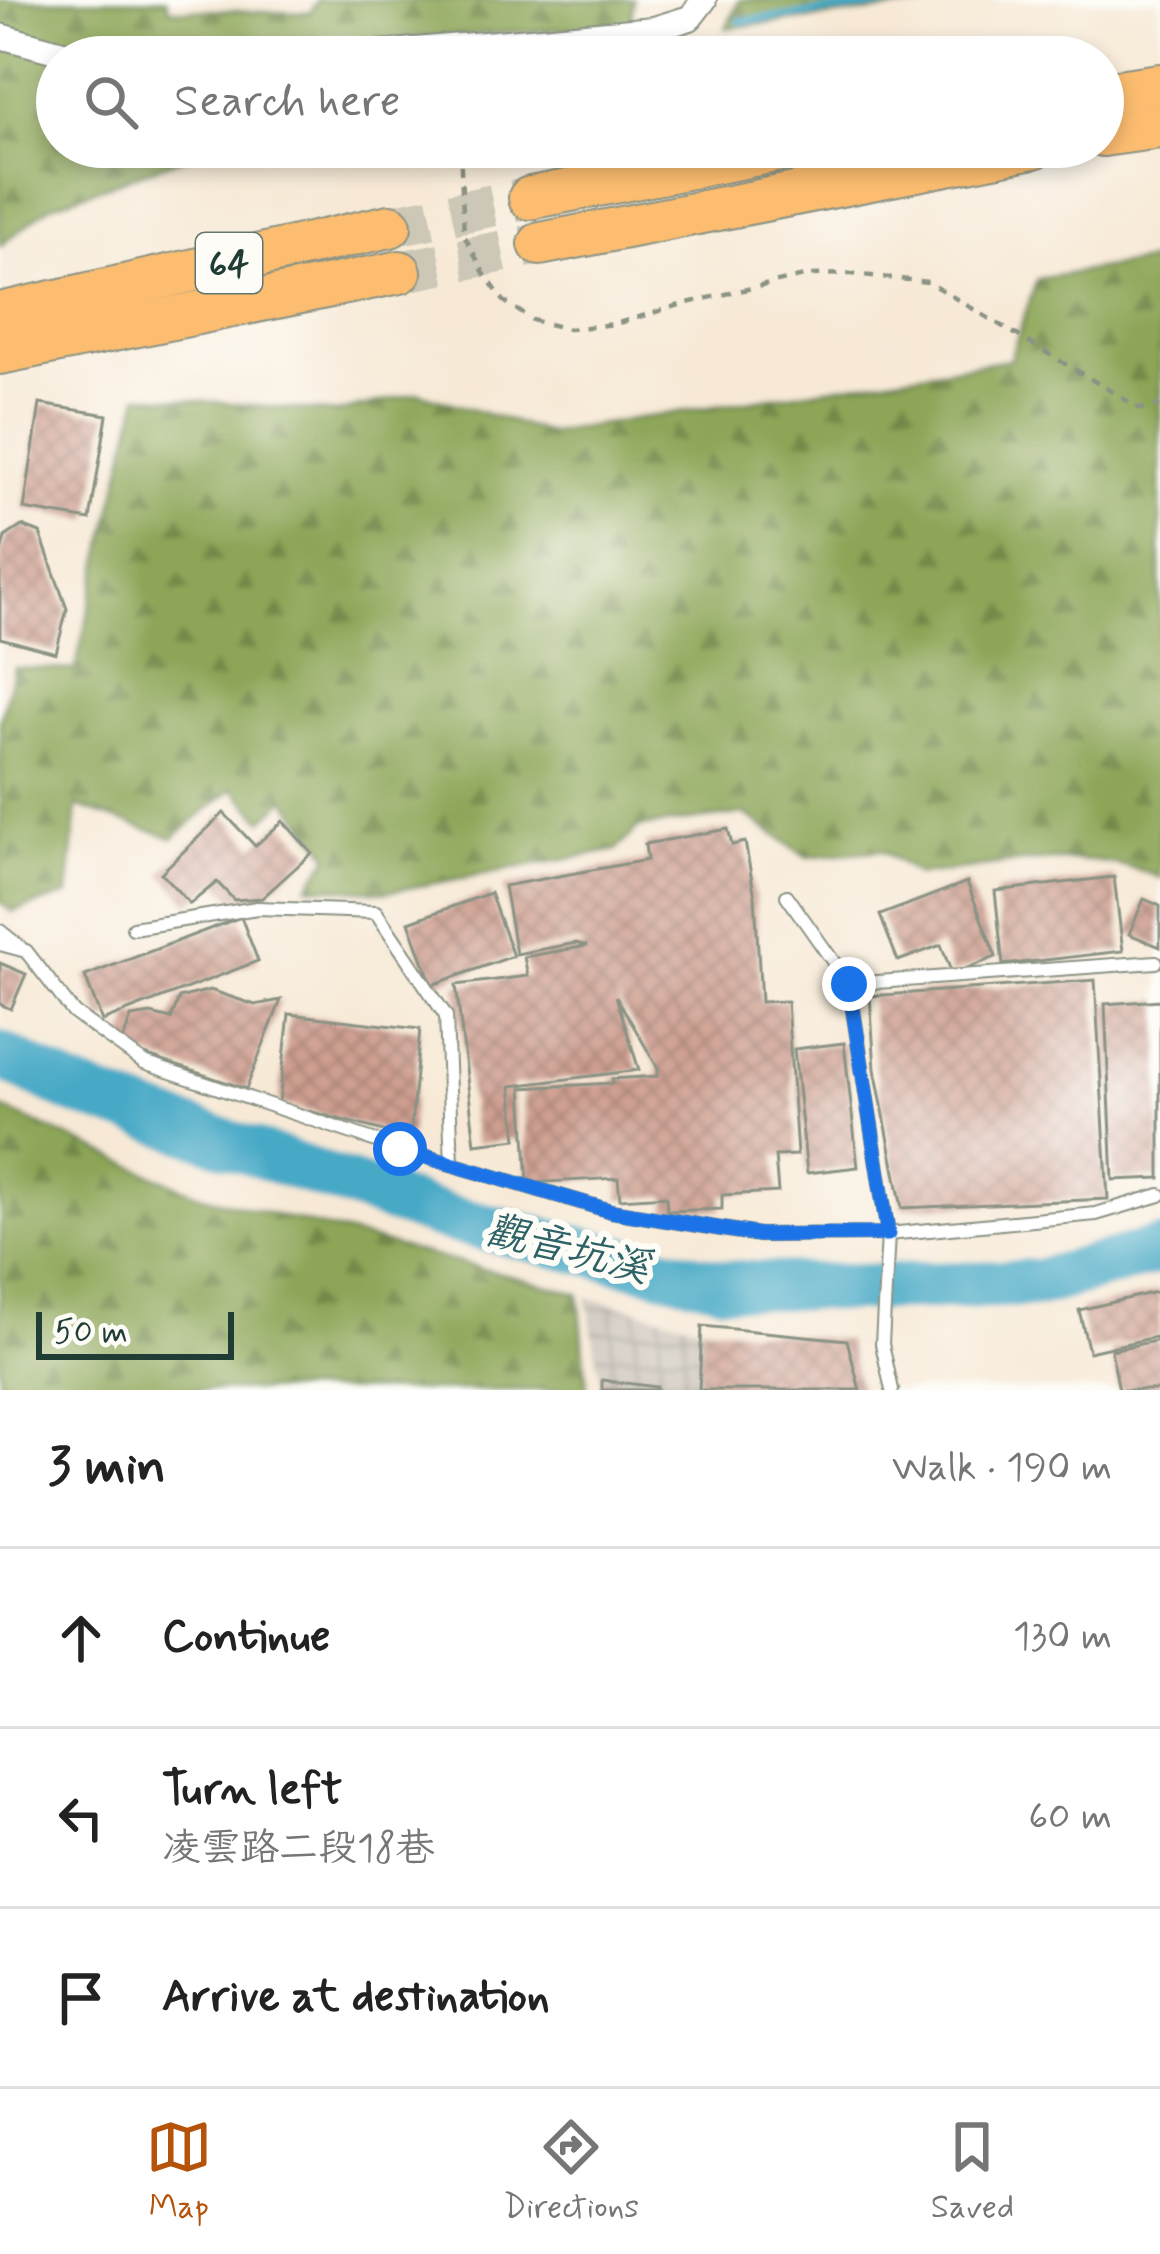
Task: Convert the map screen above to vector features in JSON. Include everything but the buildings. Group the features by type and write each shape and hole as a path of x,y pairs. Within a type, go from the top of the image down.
{"highway":[{"path":"1124,90 1160,85"},
{"path":"1124,132 1160,127"},
{"path":"530,198 686,168"},
{"path":"540,244 927,168"},
{"name":"64","path":"0,353 72,320 390,226"},
{"name":"64","path":"0,314 72,320 400,272"}],"street":[{"path":"574,36 654,29 690,18 704,0"},
{"path":"0,36 36,47"}],"lane":[{"path":"787,896 849,984 888,1234 882,1344 892,1390"},
{"path":"133,928 257,908 376,912 446,1016 452,1164"},
{"path":"0,931 26,951 74,1013 145,1063 611,1211 759,1235 888,1234 1096,1214 1160,1195"},
{"path":"0,944 26,951"},
{"path":"849,984 1156,962"}],"path":[{"path":"461,168 464,235 504,301 532,320 568,329 615,324 808,274 895,277 928,282 1142,409 1160,405"}],"shaded area":[{"path":"587,1297 702,1326 847,1340 860,1390 602,1390"}],"green space":[{"path":"0,0 167,0 169,9 310,13 317,0 633,0 631,26 448,36 36,36 36,168 155,168 50,206 0,246"},
{"path":"739,0 980,0 726,28"},
{"path":"1160,259 1160,878 1132,868 1072,860 918,875 882,850 807,857 744,814 639,827 616,850 386,892 308,886 330,856 286,799 263,820 233,788 173,838 77,806 68,895 12,912 0,901 0,721 14,668 75,670 139,395 336,413 419,393 548,433 1010,359 1037,279"},
{"path":"0,1107 199,1195 579,1294 587,1390 0,1390"}],"waterway":[{"path":"740,21 937,0"},
{"name":"觀音坑溪","path":"0,1055 72,1090 446,1218 723,1284 852,1288 1038,1283 1160,1250"}],"tunnel":[{"path":"390,226 530,198"},
{"path":"400,272 540,244"}],"route":[{"path":"400,1149 611,1211 759,1235 888,1234 849,984"}]}
